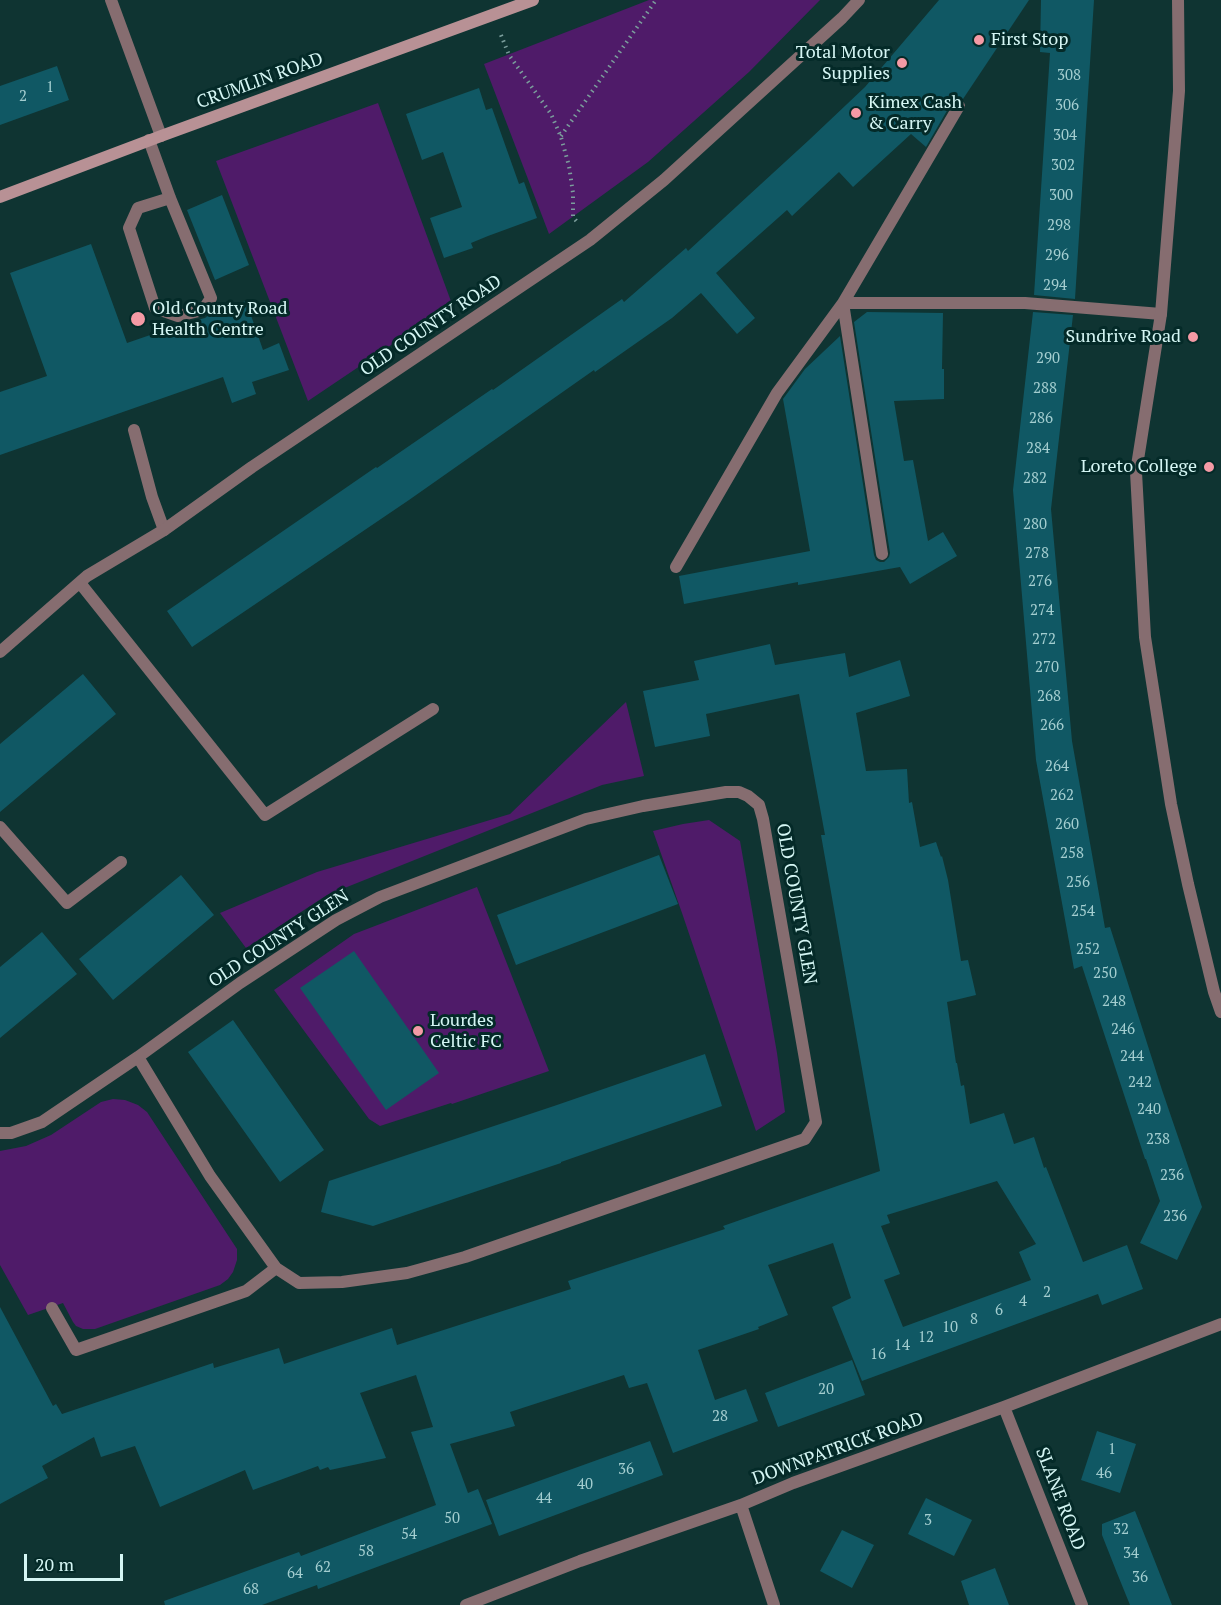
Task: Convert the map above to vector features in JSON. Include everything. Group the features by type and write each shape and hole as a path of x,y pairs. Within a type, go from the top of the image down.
{"main road":[{"name":"CRUMLIN ROAD","path":"0,197 533,0"}],"street":[{"path":"111,0 155,138 170,198 211,298 203,310 178,316 155,308 129,228 138,208 170,198"},
{"name":"OLD COUNTY ROAD","path":"0,652 87,576 164,530 252,467 590,240 664,180 859,0"},
{"path":"1178,0 1179,91 1161,314 1136,472 1145,637 1171,804 1188,884 1221,1012"},
{"path":"676,567 777,393 843,303 959,106"},
{"path":"843,303 1025,303 1161,314"},
{"path":"843,303 882,554"},
{"path":"134,430 152,497 164,530"},
{"path":"80,583 265,815 433,708"},
{"name":"OLD COUNTY GLEN","path":"0,1133 11,1133 42,1122 138,1057 240,983 336,920 380,897 586,819 643,806 726,792 739,792 748,796 759,805 763,819 816,1122 805,1139 465,1257 407,1273 342,1282 299,1283 276,1268 210,1176 138,1057"},
{"path":"0,827 67,903 121,862"},
{"path":"52,1308 76,1350 246,1291 276,1268"},
{"name":"DOWNPATRICK ROAD","path":"466,1605 580,1561 741,1505 793,1483 1004,1407 1221,1324"},
{"name":"SLANE ROAD","path":"1004,1407 1082,1605"},
{"path":"741,1505 774,1605"}],"path":[{"path":"561,137 656,0"},
{"path":"493,15 509,55 551,114 561,137 569,166 573,193 573,217 590,240"}],"shaded area":[{"path":"649,0 820,0 749,72 648,162 549,234 484,64"},
{"path":"378,103 452,304 308,401 216,161"},
{"path":"626,702 644,776 602,785 327,895 246,948 220,913 317,872 510,814"},
{"path":"709,820 740,841 777,1053 785,1112 756,1131 653,831"},
{"name":"Lourdes Celtic FC","path":"477,887 549,1071 380,1126 369,1119 274,990 354,934"},
{"path":"113,1099 125,1100 138,1105 147,1112 237,1249 237,1260 233,1272 220,1285 95,1329 83,1329 76,1326 63,1303 28,1315 0,1265 0,1151 26,1146 51,1135 101,1102"}],"building":[{"path":"939,0 1029,0 963,99 955,99 952,102 926,147 911,134 853,187 839,172 792,216 787,210 716,273 755,318 737,334 701,293 672,318 595,372 594,370 409,500 192,647 167,611 376,467 493,390 622,299 624,302 686,248 688,251 865,87"},
{"path":"1041,0 1094,0 1075,299 1034,295 1050,53 1040,52"},
{"path":"57,66 69,100 0,125 0,86"},
{"path":"479,88 486,110 492,108 519,184 524,182 537,218 471,243 473,248 444,258 430,218 462,207 443,152 422,160 406,114"},
{"path":"222,195 249,265 215,280 187,210"},
{"path":"91,244 127,343 205,318 246,301 263,350 279,343 289,370 252,382 256,394 232,403 223,377 0,455 0,392 47,376 10,273"},
{"path":"867,312 943,313 944,399 894,401 904,461 913,460 928,541 943,532 957,556 910,584 900,567 798,585 798,582 684,604 679,576 810,551 783,399 805,369 840,336 874,555 880,562 884,562 889,557 854,322"},
{"path":"1033,312 1073,315 1051,509 1072,741 1105,928 1110,927 1202,1207 1177,1260 1140,1243 1160,1201 1082,966 1074,969 1036,760 1013,490"},
{"path":"770,644 775,665 845,653 849,677 900,660 910,696 856,713 866,771 907,769 909,803 912,802 920,847 936,842 942,856 961,961 968,960 976,995 947,1002 956,1063 961,1086 964,1085 970,1124 1004,1113 1014,1144 1034,1137 1044,1168 1046,1167 1083,1262 1127,1245 1143,1289 1102,1305 1098,1294 862,1381 832,1307 851,1298 833,1243 768,1265 788,1315 758,1327 759,1329 698,1350 715,1400 746,1389 758,1421 673,1453 647,1383 629,1388 624,1375 510,1412 515,1426 450,1444 468,1493 478,1489 492,1524 318,1589 317,1585 262,1605 165,1605 164,1601 299,1552 301,1556 436,1505 411,1432 433,1427 416,1375 360,1393 386,1458 330,1470 328,1467 320,1470 318,1466 253,1490 245,1470 160,1507 135,1446 101,1457 94,1437 42,1466 48,1478 0,1504 0,1307 53,1406 56,1404 62,1414 213,1363 214,1368 279,1348 284,1364 392,1328 397,1345 571,1289 568,1281 725,1229 723,1226 880,1171 821,835 825,835 799,694 706,714 710,736 655,747 643,691 699,680 694,661","holes":["997,1181 1036,1244 1019,1252 1031,1280 903,1327 884,1280 900,1274 881,1226 890,1223 887,1215"]},
{"path":"83,674 116,714 0,812 0,744"},
{"path":"659,855 678,904 516,965 497,915"},
{"path":"181,875 214,915 113,1000 79,959"},
{"path":"42,932 77,974 0,1038 0,967"},
{"path":"354,951 439,1073 386,1110 300,988"},
{"path":"233,1020 324,1150 280,1182 188,1052"},
{"path":"705,1054 722,1106 373,1226 321,1212 329,1181"},
{"path":"852,1360 865,1395 778,1427 765,1393"},
{"path":"1097,1431 1136,1444 1120,1493 1081,1480"},
{"path":"650,1441 663,1475 499,1536 486,1500"},
{"path":"926,1498 972,1520 954,1556 908,1534"},
{"path":"1135,1511 1172,1605 1130,1605 1102,1535 1102,1524"},
{"path":"842,1530 874,1545 852,1588 820,1571"},
{"path":"995,1568 1009,1605 969,1605 961,1581"}],"place":[{"name":"First Stop","path":"979,40"},
{"name":"Total Motor Supplies","path":"902,63"},
{"name":"Kimex Cash & Carry","path":"856,113"},
{"name":"Old County Road Health Centre","path":"138,319"},
{"name":"Sundrive Road","path":"1193,337"},
{"name":"Loreto College","path":"1209,467"},
{"name":"Lourdes Celtic FC","path":"418,1031"}]}
